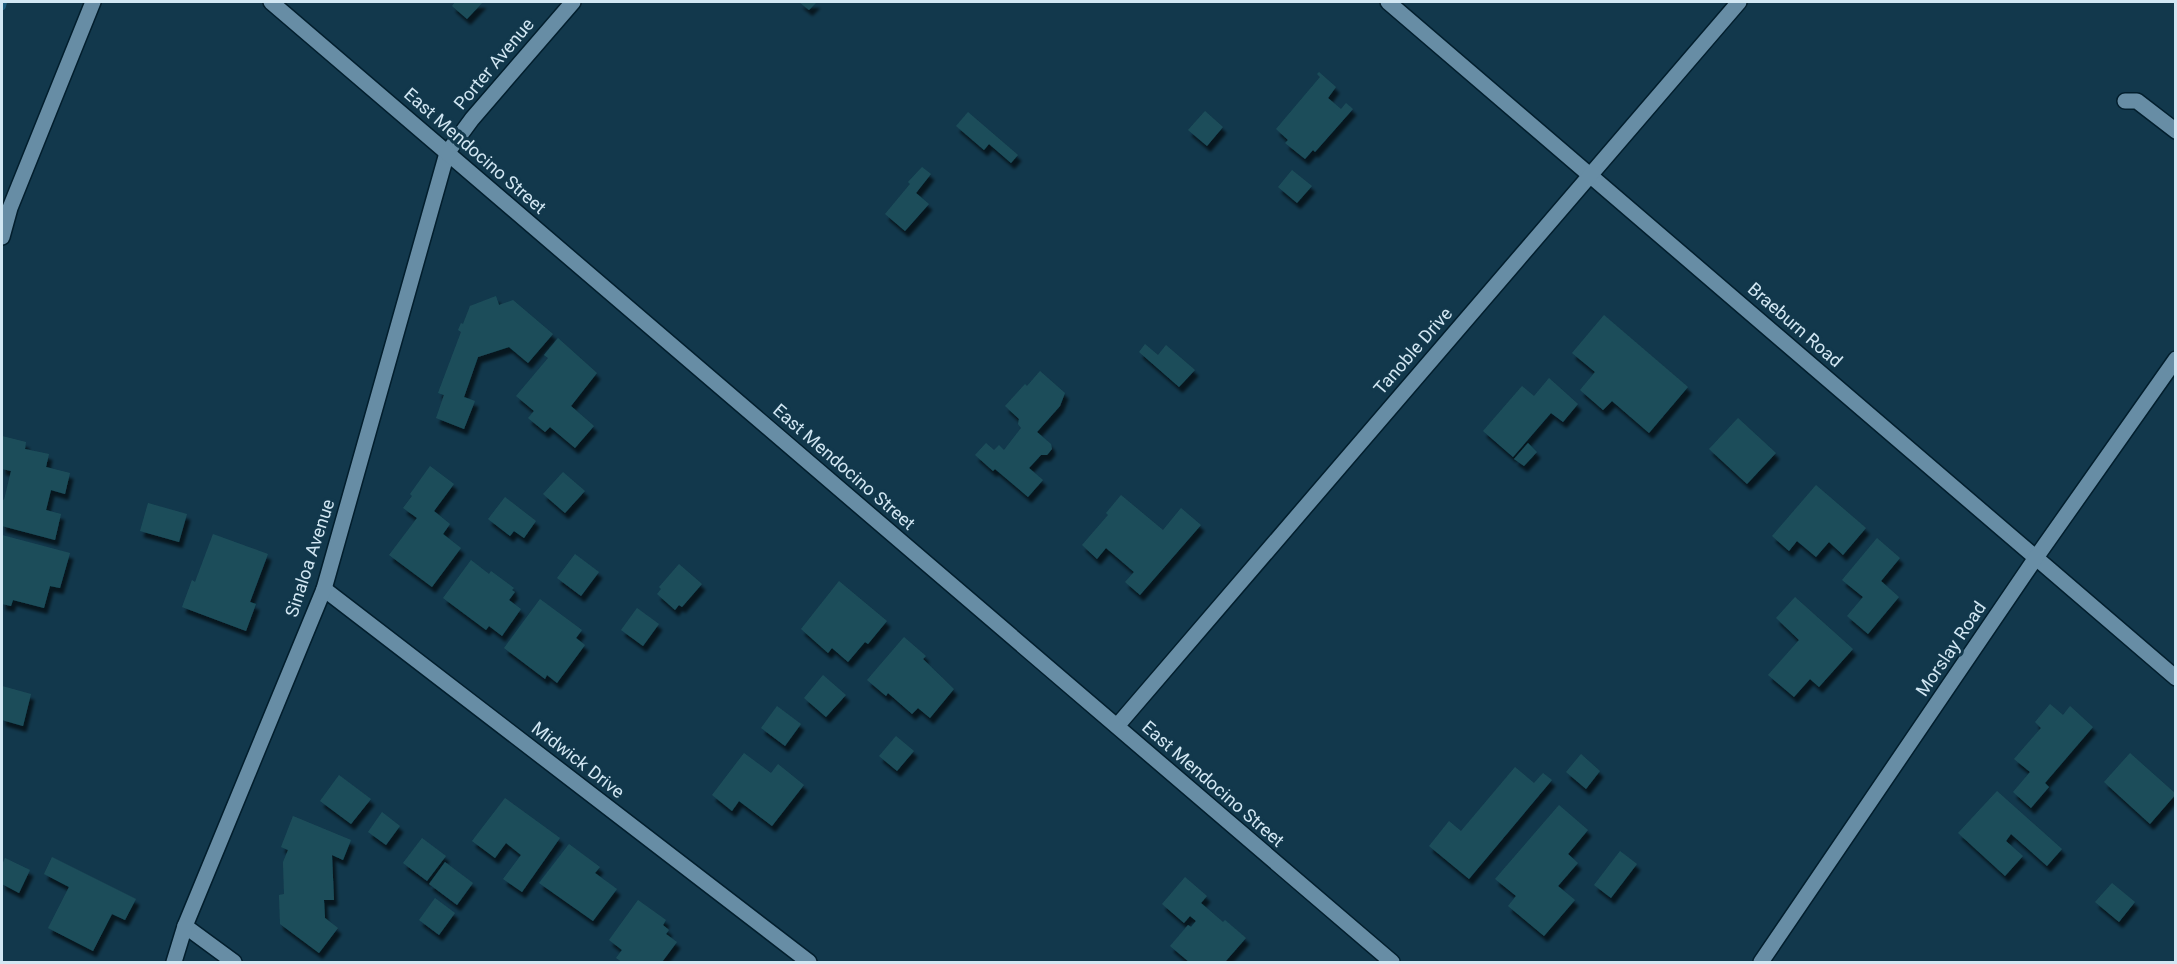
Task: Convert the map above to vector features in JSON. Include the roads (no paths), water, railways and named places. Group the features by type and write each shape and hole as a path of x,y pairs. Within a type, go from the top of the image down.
{"street":[{"path":"2,237 10,208 93,2"},
{"name":"East Mendocino Street","path":"271,2 1392,963"},
{"name":"Porter Avenue","path":"447,153 472,119 573,2"},
{"name":"Braeburn Road","path":"1388,2 2175,678"},
{"name":"Tanoble Drive","path":"1117,726 1739,2"},
{"path":"2125,101 2137,101 2175,131"},
{"name":"Sinaloa Avenue","path":"174,963 185,926 324,589 447,153"},
{"name":"Morslay Road","path":"1761,963 2035,559 2175,359"},
{"name":"Midwick Drive","path":"324,589 809,963"},
{"path":"185,926 234,963"}],"waterway":[{"path":"2,6 3,2"}]}
